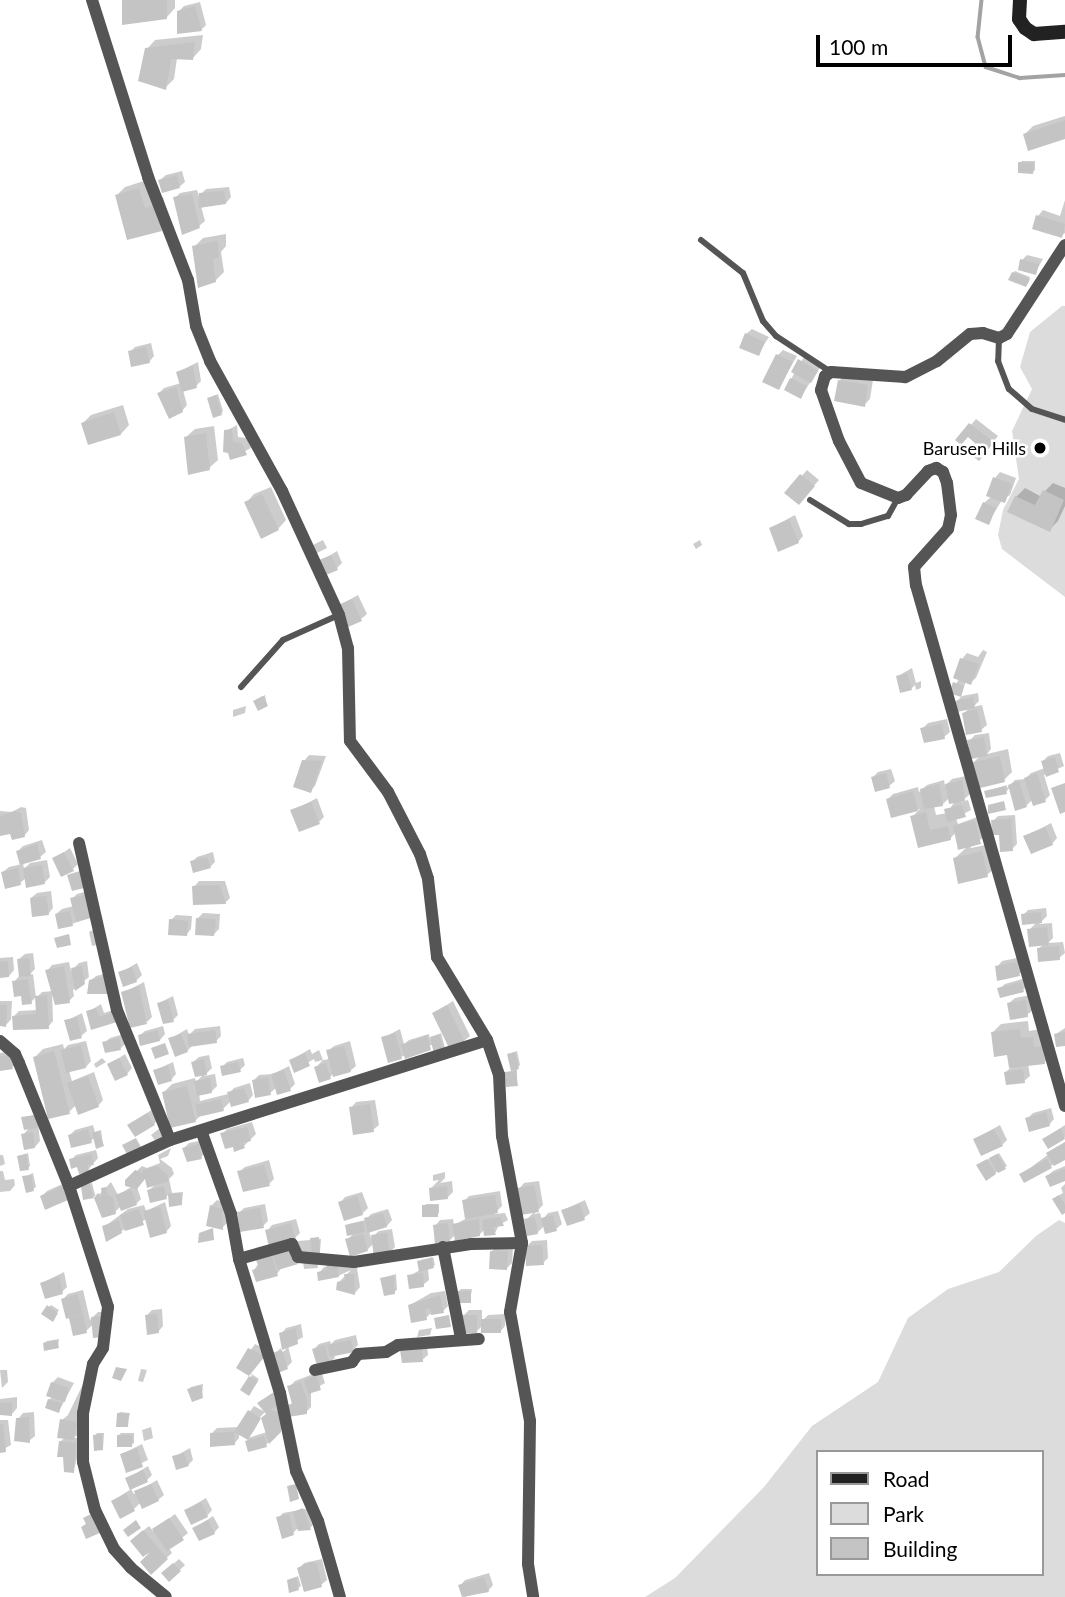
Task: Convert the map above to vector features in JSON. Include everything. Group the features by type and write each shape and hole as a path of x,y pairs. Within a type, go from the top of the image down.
{"main road":[{"path":"1020,0 1019,19 1025,28 1034,34 1065,32"}],"street":[{"path":"92,0 148,177 188,279 197,326 210,360 282,491 339,615 348,648 350,741 388,792 420,854 428,879 438,957 487,1040 499,1075 502,1136 522,1243 510,1312 530,1420 528,1564 533,1597"},
{"path":"1065,245 1007,334 999,338 983,333 970,334 937,361 905,377 831,372 825,376 821,390 827,412 861,483 898,498 906,495 928,471 936,468 943,472 951,515 948,529 914,567 916,585 1065,1106"},
{"path":"79,843 117,1010 170,1140"},
{"path":"69,1186 170,1140 202,1133 487,1040"},
{"path":"0,1041 15,1054 69,1186 108,1307 103,1348 93,1364 83,1413 83,1462 95,1510 114,1549 131,1568 166,1597"},
{"path":"202,1133 231,1214 239,1259 280,1393 296,1471 318,1521 341,1597"},
{"path":"239,1259 292,1244 298,1257 354,1262 377,1261 443,1247 522,1243"},
{"path":"443,1247 461,1338"},
{"path":"315,1370 352,1362 358,1354 389,1351 398,1345 461,1338 480,1339"}],"lane":[{"path":"701,240 743,273 763,321 776,336 831,372"},
{"path":"999,338 998,361 1009,389 1032,409 1065,420"},
{"path":"810,500 849,524 860,524 888,516 898,498"},
{"path":"241,687 283,640 339,615"}],"green space":[{"name":"Barusen Hills","path":"1065,306 1065,597 1002,549 998,535 1003,510 1019,479 1012,431 1032,389 1020,367 1030,332"},
{"path":"1059,1220 1065,1223 1065,1597 645,1597 675,1578 764,1487 812,1426 878,1382 908,1318 948,1289 999,1272 1036,1236"}],"building":[{"path":"122,0 167,0 167,19 122,25"},
{"path":"195,6 202,31 177,34 177,11"},
{"path":"195,42 193,60 171,59 166,90 138,81 145,48"},
{"path":"1065,120 1065,139 1028,151 1023,134"},
{"path":"1018,162 1034,163 1033,174 1018,173"},
{"path":"177,175 180,188 162,193 158,180"},
{"path":"139,188 145,208 155,205 162,231 127,240 115,195"},
{"path":"224,191 226,204 199,208 199,193"},
{"path":"192,194 200,228 182,235 173,197"},
{"path":"1036,215 1065,224 1062,238 1032,229"},
{"path":"218,241 219,257 213,260 216,282 198,288 192,246"},
{"path":"1020,259 1039,264 1036,275 1018,270"},
{"path":"1012,272 1030,279 1026,287 1008,280"},
{"path":"745,333 765,342 759,356 739,348"},
{"path":"146,347 150,363 131,367 128,351"},
{"path":"776,354 793,362 779,390 762,382"},
{"path":"798,359 818,371 811,383 791,372"},
{"path":"193,366 197,388 182,392 176,372"},
{"path":"790,378 807,386 801,399 784,390"},
{"path":"838,380 868,385 865,407 834,401"},
{"path":"176,387 183,412 169,419 157,393"},
{"path":"216,395 222,415 213,418 207,398"},
{"path":"114,412 121,435 88,445 81,423"},
{"path":"969,423 994,442 979,461 969,453 976,444 968,437 961,445 955,440"},
{"path":"232,429 233,442 242,443 247,455 230,460 228,453 223,452 224,430"},
{"path":"206,433 210,470 188,475 184,437"},
{"path":"800,474 815,486 799,505 784,493"},
{"path":"993,477 1012,484 1005,503 986,496"},
{"path":"1043,490 1064,500 1050,532 1007,512 1015,496 1035,505"},
{"path":"262,494 279,530 261,539 244,502"},
{"path":"983,502 996,508 989,525 975,519"},
{"path":"789,519 799,543 778,552 769,528"},
{"path":"331,555 338,570 326,575 319,560"},
{"path":"352,599 362,621 348,627 338,605"},
{"path":"960,658 979,664 971,685 953,678"},
{"path":"907,673 912,690 900,693 896,676"},
{"path":"953,682 964,686 961,697 949,693"},
{"path":"263,696 268,706 258,711 253,701"},
{"path":"973,697 975,708 957,712 955,701"},
{"path":"977,709 982,732 966,735 962,713"},
{"path":"942,724 945,739 924,743 920,728"},
{"path":"984,737 987,756 971,759 967,740"},
{"path":"1000,756 1005,782 976,789 970,763"},
{"path":"1055,757 1059,772 1046,777 1041,761"},
{"path":"302,760 322,761 311,793 293,787"},
{"path":"886,773 890,788 875,792 871,777"},
{"path":"1037,773 1046,802 1033,806 1024,778"},
{"path":"962,780 965,801 949,804 945,784"},
{"path":"1019,781 1027,807 1015,811 1008,785"},
{"path":"1065,783 1065,812 1060,814 1051,788"},
{"path":"939,784 943,806 924,809 920,789"},
{"path":"1005,786 1007,794 986,798 984,791"},
{"path":"913,791 918,811 891,818 886,799"},
{"path":"1004,801 1006,810 988,814 988,805"},
{"path":"311,802 320,824 299,832 290,810"},
{"path":"962,805 966,817 947,822 944,809"},
{"path":"14,811 21,813 25,837 12,840 10,834 0,836 0,816"},
{"path":"926,812 930,830 948,826 951,840 918,848 910,816"},
{"path":"1011,819 1013,851 1000,852 999,835 992,835 991,820"},
{"path":"975,820 981,844 958,850 953,826"},
{"path":"1045,827 1053,845 1031,854 1023,836"},
{"path":"37,844 41,859 20,865 16,851"},
{"path":"982,851 988,877 958,884 953,858"},
{"path":"64,852 74,871 61,877 52,858"},
{"path":"207,857 211,868 193,873 190,861"},
{"path":"42,865 45,884 26,888 23,868"},
{"path":"18,868 21,885 5,889 1,872"},
{"path":"83,870 88,887 72,891 67,875"},
{"path":"220,885 226,904 193,905 192,886"},
{"path":"85,895 91,918 76,922 70,898"},
{"path":"46,896 49,915 32,917 30,898"},
{"path":"70,911 73,926 58,929 55,914"},
{"path":"1041,912 1042,923 1022,925 1021,914"},
{"path":"196,918 216,919 214,936 195,935"},
{"path":"169,919 188,921 187,936 168,935"},
{"path":"1047,927 1049,945 1029,947 1027,929"},
{"path":"69,934 71,945 57,948 54,938"},
{"path":"1059,946 1060,960 1038,962 1037,948"},
{"path":"29,958 31,976 19,977 17,959"},
{"path":"8,961 9,977 0,978 0,962"},
{"path":"1017,962 1020,976 997,981 995,966"},
{"path":"64,966 70,1003 55,1005 45,970"},
{"path":"82,966 85,984 75,991 71,968"},
{"path":"132,967 137,982 123,987 118,972"},
{"path":"106,976 111,994 87,994 89,980"},
{"path":"28,979 32,1004 22,1005 21,996 14,997 12,981"},
{"path":"1021,982 1024,992 1000,998 997,988"},
{"path":"139,986 147,1024 130,1028 121,992"},
{"path":"47,995 49,1029 13,1030 12,1016 36,1014 35,996"},
{"path":"168,1000 174,1022 163,1024 157,1003"},
{"path":"1026,1000 1028,1017 1010,1020 1007,1003"},
{"path":"0,1005 7,1005 6,1027 0,1026"},
{"path":"447,1005 465,1043 450,1050 432,1013"},
{"path":"96,1008 99,1017 114,1012 117,1022 91,1030 86,1011"},
{"path":"77,1017 82,1038 70,1041 64,1020"},
{"path":"1020,1029 1021,1038 1033,1037 1034,1047 1043,1046 1045,1064 1009,1068 1007,1055 994,1057 991,1032"},
{"path":"158,1030 160,1041 140,1046 138,1035"},
{"path":"215,1030 217,1043 189,1047 187,1034"},
{"path":"1065,1032 1065,1046 1056,1047 1054,1034"},
{"path":"395,1033 402,1059 388,1063 381,1037"},
{"path":"181,1034 188,1052 175,1057 168,1038"},
{"path":"439,1034 444,1052 434,1054 430,1037"},
{"path":"427,1035 431,1050 405,1059 401,1045"},
{"path":"119,1038 121,1050 105,1053 102,1042"},
{"path":"165,1043 169,1054 155,1059 151,1048"},
{"path":"81,1045 86,1068 66,1073 61,1050"},
{"path":"344,1046 351,1072 333,1077 326,1050"},
{"path":"54,1051 70,1114 48,1119 33,1057"},
{"path":"515,1052 519,1069 511,1071 507,1054"},
{"path":"305,1053 310,1066 294,1073 289,1060"},
{"path":"9,1055 13,1069 0,1071 0,1056"},
{"path":"119,1058 128,1075 115,1081 107,1064"},
{"path":"204,1059 207,1075 195,1077 191,1062"},
{"path":"238,1062 241,1072 222,1076 220,1066"},
{"path":"326,1063 331,1079 319,1083 314,1067"},
{"path":"168,1066 172,1081 158,1085 153,1070"},
{"path":"1023,1069 1025,1083 1006,1085 1004,1072"},
{"path":"284,1070 291,1091 277,1095 271,1074"},
{"path":"516,1071 518,1086 506,1087 504,1072"},
{"path":"88,1076 99,1107 78,1115 67,1083"},
{"path":"268,1077 271,1095 255,1098 252,1080"},
{"path":"210,1078 212,1093 197,1096 194,1081"},
{"path":"187,1086 196,1122 170,1128 162,1092"},
{"path":"244,1088 249,1102 231,1107 227,1092"},
{"path":"221,1099 224,1111 198,1117 195,1105"},
{"path":"370,1104 374,1132 353,1135 349,1107"},
{"path":"1046,1112 1050,1126 1029,1132 1025,1118"},
{"path":"147,1113 155,1125 135,1137 127,1125"},
{"path":"35,1115 38,1128 24,1130 21,1117"},
{"path":"247,1127 251,1141 243,1143 245,1148 234,1152 233,1147 225,1149 220,1133"},
{"path":"1061,1128 1065,1139 1048,1149 1042,1139"},
{"path":"88,1129 92,1143 71,1148 68,1135"},
{"path":"994,1129 1003,1146 981,1156 973,1139"},
{"path":"99,1131 104,1146 96,1149 92,1133"},
{"path":"33,1132 35,1148 24,1150 21,1134"},
{"path":"136,1138 142,1149 128,1156 122,1145"},
{"path":"1065,1142 1065,1160 1054,1166 1046,1153"},
{"path":"199,1144 202,1159 187,1162 182,1148"},
{"path":"26,1154 29,1170 20,1171 17,1156"},
{"path":"91,1154 94,1165 88,1165 89,1172 79,1174 77,1167 71,1169 69,1159"},
{"path":"997,1154 1006,1169 998,1173 989,1158"},
{"path":"987,1159 996,1174 986,1181 976,1165"},
{"path":"1047,1159 1052,1168 1024,1183 1019,1174"},
{"path":"264,1165 270,1186 243,1192 237,1171"},
{"path":"157,1166 167,1174 169,1181 147,1188 145,1179 137,1189 125,1186 125,1180 135,1170 143,1173 142,1170"},
{"path":"1065,1169 1065,1181 1050,1187 1045,1176"},
{"path":"31,1175 34,1191 26,1193 22,1176"},
{"path":"90,1184 94,1198 83,1200 81,1186"},
{"path":"64,1185 68,1200 45,1210 40,1196"},
{"path":"534,1185 539,1212 521,1215 517,1188"},
{"path":"164,1186 167,1199 150,1203 147,1190"},
{"path":"447,1186 448,1199 430,1201 429,1188"},
{"path":"106,1187 108,1195 113,1197 116,1214 102,1218 94,1198 98,1193 102,1197 101,1188"},
{"path":"131,1189 137,1205 121,1211 115,1195"},
{"path":"181,1193 182,1205 169,1207 168,1194"},
{"path":"495,1195 498,1213 465,1219 462,1200"},
{"path":"1059,1195 1065,1205 1065,1213 1062,1215 1052,1199"},
{"path":"357,1196 363,1215 344,1221 338,1202"},
{"path":"580,1204 585,1220 567,1226 561,1210"},
{"path":"210,1205 222,1209 223,1230 206,1226"},
{"path":"422,1205 438,1205 438,1217 422,1217"},
{"path":"160,1207 167,1233 150,1238 143,1211"},
{"path":"260,1208 264,1228 240,1232 237,1212"},
{"path":"139,1209 144,1225 125,1231 120,1215"},
{"path":"383,1213 387,1227 368,1233 364,1218"},
{"path":"553,1215 557,1231 545,1234 541,1218"},
{"path":"500,1217 504,1226 493,1227 496,1235 484,1236 482,1220"},
{"path":"535,1217 538,1234 527,1236 524,1219"},
{"path":"479,1219 480,1236 455,1241 452,1224"},
{"path":"119,1220 122,1233 106,1242 102,1226"},
{"path":"363,1221 365,1232 347,1236 345,1225"},
{"path":"291,1223 296,1240 269,1247 265,1230"},
{"path":"448,1223 450,1242 435,1244 433,1225"},
{"path":"213,1228 214,1240 198,1243 199,1233"},
{"path":"387,1233 390,1254 374,1257 371,1235"},
{"path":"363,1234 368,1251 350,1257 345,1239"},
{"path":"319,1237 320,1254 312,1255 310,1238"},
{"path":"293,1245 298,1264 278,1270 272,1251"},
{"path":"542,1245 544,1265 526,1266 525,1246"},
{"path":"490,1251 508,1251 507,1270 489,1269"},
{"path":"272,1255 278,1276 256,1282 252,1270 259,1268 256,1260"},
{"path":"432,1258 434,1268 419,1272 417,1261"},
{"path":"336,1261 339,1277 318,1281 317,1272 327,1270 326,1262"},
{"path":"423,1273 424,1287 409,1289 407,1275"},
{"path":"344,1274 354,1274 355,1295 336,1290 337,1282 345,1280"},
{"path":"394,1275 395,1294 384,1296 380,1278"},
{"path":"59,1276 63,1294 45,1299 40,1283"},
{"path":"457,1291 471,1291 471,1303 457,1303"},
{"path":"77,1294 83,1314 66,1319 61,1299"},
{"path":"440,1295 444,1313 431,1315 430,1308 425,1309 427,1320 411,1323 408,1305"},
{"path":"47,1305 58,1313 53,1322 41,1314"},
{"path":"157,1314 159,1333 147,1335 145,1315"},
{"path":"83,1315 87,1333 73,1336 69,1318"},
{"path":"449,1315 451,1327 436,1329 434,1318"},
{"path":"461,1315 477,1315 477,1333 462,1333"},
{"path":"101,1316 103,1337 93,1338 91,1317"},
{"path":"481,1319 501,1319 501,1333 481,1333"},
{"path":"296,1328 298,1344 282,1350 279,1333"},
{"path":"57,1340 59,1348 44,1351 43,1343"},
{"path":"351,1340 354,1352 330,1357 327,1345"},
{"path":"325,1345 330,1365 318,1369 312,1349"},
{"path":"248,1348 265,1356 249,1376 236,1368"},
{"path":"422,1348 423,1362 402,1363 400,1350"},
{"path":"282,1350 288,1369 278,1373 272,1353"},
{"path":"116,1367 127,1369 121,1381 112,1378"},
{"path":"316,1375 321,1390 308,1394 304,1380"},
{"path":"249,1376 258,1381 249,1396 240,1390"},
{"path":"51,1382 69,1388 65,1402 46,1396"},
{"path":"301,1382 307,1399 307,1414 288,1417 287,1405 292,1404 287,1386"},
{"path":"201,1385 203,1398 192,1402 187,1389"},
{"path":"274,1392 277,1406 270,1410 278,1412 281,1432 269,1444 261,1418 266,1414 257,1403"},
{"path":"48,1399 62,1403 59,1413 45,1408"},
{"path":"12,1402 12,1416 0,1415 0,1403"},
{"path":"248,1410 261,1418 248,1440 234,1432"},
{"path":"117,1413 129,1414 128,1427 116,1427"},
{"path":"29,1417 30,1443 14,1441 16,1418"},
{"path":"60,1419 77,1422 74,1440 57,1438"},
{"path":"0,1424 3,1424 6,1452 0,1453"},
{"path":"234,1432 235,1445 210,1447 210,1433"},
{"path":"102,1434 103,1450 94,1451 93,1435"},
{"path":"117,1435 132,1435 132,1447 117,1447"},
{"path":"264,1436 267,1447 248,1452 245,1441"},
{"path":"59,1441 76,1443 74,1473 64,1472 63,1457 57,1457"},
{"path":"137,1448 143,1467 126,1473 120,1454"},
{"path":"184,1453 189,1466 176,1470 172,1456"},
{"path":"143,1470 148,1482 130,1490 125,1478"},
{"path":"151,1484 159,1501 142,1509 134,1491"},
{"path":"296,1484 299,1499 290,1502 287,1486"},
{"path":"126,1493 135,1511 120,1519 111,1501"},
{"path":"201,1502 208,1517 191,1525 184,1510"},
{"path":"303,1508 311,1530 298,1531 293,1512"},
{"path":"93,1513 102,1532 86,1539 81,1527 86,1524 83,1518"},
{"path":"289,1514 294,1535 282,1539 276,1517"},
{"path":"169,1518 184,1540 167,1551 152,1529"},
{"path":"136,1520 141,1528 128,1537 123,1530"},
{"path":"208,1520 215,1534 199,1541 192,1528"},
{"path":"143,1530 168,1559 151,1575 140,1562 152,1550 143,1557 130,1541"},
{"path":"310,1562 317,1563 322,1587 304,1592 297,1568"},
{"path":"173,1563 181,1571 169,1582 161,1573"},
{"path":"296,1577 299,1590 289,1593 287,1580"},
{"path":"484,1577 489,1592 462,1597 458,1585"}],"waterway":[{"path":"982,0 978,37 986,67 1020,78 1065,75"}],"place":[{"name":"Barusen Hills","path":"1040,448"}]}
